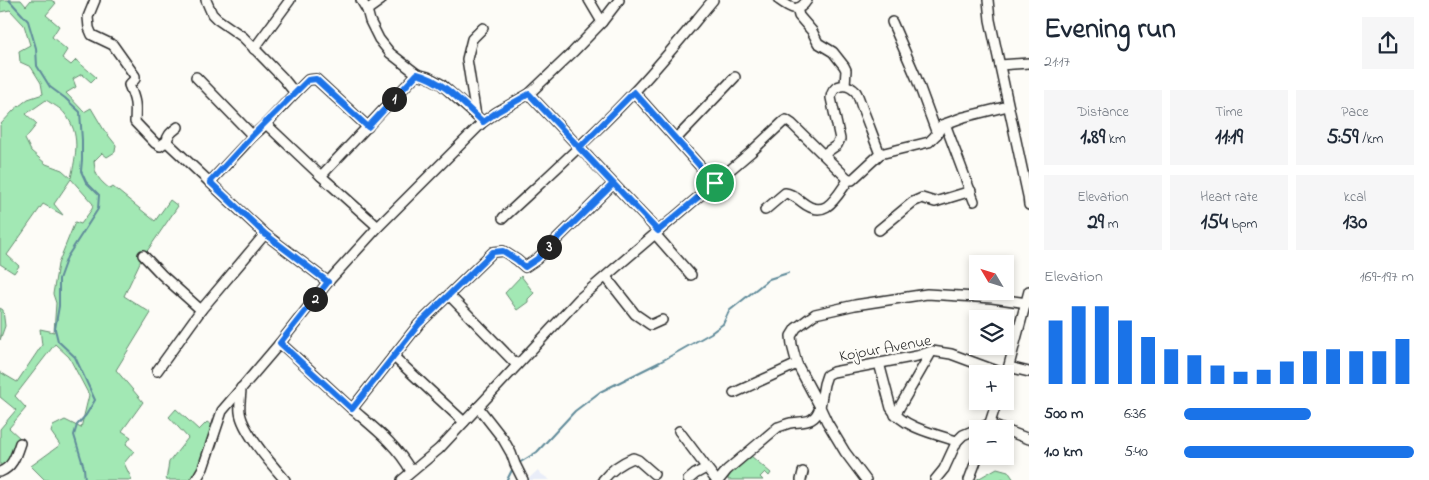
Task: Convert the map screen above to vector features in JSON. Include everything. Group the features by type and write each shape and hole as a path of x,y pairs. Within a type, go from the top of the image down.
{"street":[{"path":"96,0 89,12 89,28 92,35 112,45 135,76 135,79 129,85 135,98 135,122 160,146 167,141 168,136 178,127"},
{"path":"206,0 217,20 243,37 295,93"},
{"path":"254,49 290,0"},
{"path":"361,0 379,39 390,53 417,74 441,84 480,119"},
{"path":"367,10 381,0"},
{"path":"589,0 602,22"},
{"path":"196,480 203,468 222,411 280,343 328,282 480,119 529,94 602,22 619,0"},
{"path":"503,218 579,148 634,92 712,0"},
{"path":"779,0 793,8 803,6 806,0"},
{"path":"988,0 990,20 1029,205"},
{"path":"796,8 799,16 820,45 833,52 844,66 846,70 845,85"},
{"path":"892,22 938,134"},
{"path":"480,119 467,59 472,39 483,28"},
{"path":"1000,65 1029,63"},
{"path":"321,176 417,74"},
{"path":"196,77 252,136"},
{"path":"676,139 734,77"},
{"path":"210,182 252,136 308,80 316,79 368,127"},
{"path":"824,154 837,145 840,139 830,98 835,88 845,85 849,86 857,94 880,154"},
{"path":"634,92 715,183"},
{"path":"529,94 656,232 691,275"},
{"path":"402,480 439,449 579,299 786,120 852,180 880,154 929,142 938,134 942,124 964,116 1008,106"},
{"path":"266,124 378,227"},
{"path":"942,124 947,129 974,201"},
{"path":"167,141 265,234 328,282"},
{"path":"765,210 785,193 791,194 810,208 822,210 834,201 849,179"},
{"path":"352,409 419,324 493,252 503,251 525,267 537,259 613,184"},
{"path":"878,230 913,202 922,198 935,202 971,191"},
{"path":"157,371 201,310 265,234"},
{"path":"143,255 201,310"},
{"path":"606,277 635,314 651,325 662,320"},
{"path":"1009,365 1029,291"},
{"path":"866,480 845,452 796,364 791,336 796,328 815,314 855,305 927,294 992,298 1026,303"},
{"path":"448,295 517,365"},
{"path":"280,343 383,436 403,457 411,471"},
{"path":"895,415 932,351"},
{"name":"Kojour Avenue","path":"820,407 827,375 833,372 918,356 932,351 951,354 981,365"},
{"path":"393,356 464,422"},
{"path":"879,363 895,415 901,420 924,430 957,441"},
{"path":"734,393 796,364"},
{"name":"Kojour Avenue","path":"1014,373 1029,372"},
{"path":"241,388 240,413 244,423 263,454 285,480"},
{"path":"478,407 503,439 523,480"},
{"path":"679,431 706,468 718,480 727,470 778,427 788,423 802,423 809,420 818,414 820,407"},
{"path":"935,480 944,469 957,441 963,434 969,432"},
{"path":"1014,433 1029,439"},
{"path":"0,472 11,464 20,443"},
{"path":"603,480 616,468 633,458 654,474"},
{"path":"969,480 975,465"},
{"path":"688,480 706,468"}],"shaded area":[{"path":"537,471 550,480 527,480"}],"green space":[{"path":"0,0 21,0 26,6 31,0 51,0 56,3 46,15 59,26 52,37 67,50 62,58 71,65 76,60 96,77 91,82 82,74 73,79 76,87 66,93 84,112 91,108 104,130 116,145 115,152 107,157 102,153 94,161 98,177 110,189 113,187 155,221 170,200 178,206 141,260 124,296 151,313 116,370 143,402 122,431 131,437 126,444 134,451 124,463 132,480 45,480 31,466 60,445 51,432 53,426 65,420 81,428 89,395 69,357 55,344 15,396 26,408 9,428 21,439 9,460 0,467 0,429 16,410 0,397 0,372 17,382 42,345 40,329 54,332 56,303 53,294 58,264 75,222 81,224 92,209 93,204 71,179 54,204 63,215 43,204 7,255 19,266 14,273 0,264 0,125 28,99 43,94 41,83 31,67 20,62 19,51 30,45 24,25 10,10 0,12","holes":["46,100 63,112 73,129 76,153 71,178 62,170 46,164 31,151 25,139 37,124 26,114"]},
{"path":"521,276 534,293 528,299 528,302 517,310 505,293"},
{"path":"0,308 3,310 5,326 0,340"},
{"path":"176,409 199,430 207,422 218,429 193,480 166,480 169,462 188,438 169,417"},
{"path":"751,456 771,473 769,476 765,472 760,477 763,480 728,480 728,476"},
{"path":"997,468 1008,471 1014,480 976,480"}],"waterway":[{"path":"9,0 28,21 36,48 37,66 50,87 80,112 82,140 81,171 86,182 99,195 98,209 67,257 59,279 59,306 55,329 58,341 75,357 95,400 77,425 74,435 84,468 85,480"},
{"path":"519,463 537,452 575,411 600,392 660,362 711,333 723,324 729,311 769,279 788,273"},
{"path":"507,480 513,468"}],"route":[{"path":"715,183 634,92 579,148 613,184 537,259 525,267 503,251 493,252 419,324 352,409 280,343 328,282 265,234 210,182 252,136 308,80 316,79 368,127 417,74 441,84 483,122 529,94 579,148 658,231 715,183"}]}
